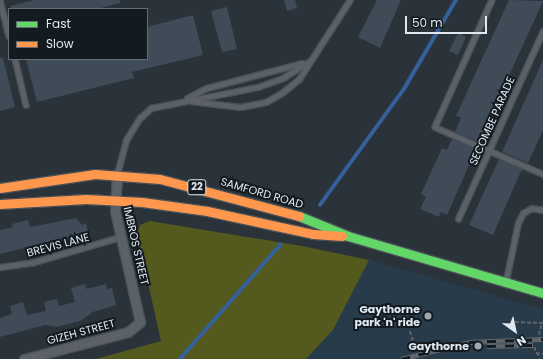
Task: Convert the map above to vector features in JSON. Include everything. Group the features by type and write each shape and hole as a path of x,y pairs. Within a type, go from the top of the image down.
{"main road":[{"name":"SAMFORD ROAD","path":"0,188 52,178 117,174 160,179 222,194 317,221 348,236 543,293"},
{"name":"SAMFORD ROAD","path":"0,204 114,199 190,208 313,234 348,236"}],"street":[{"name":"IMBROS STREET","path":"117,174 114,199 120,237 140,322"},
{"name":"GIZEH STREET","path":"24,359 128,332 140,322"}],"lane":[{"path":"0,0 8,32"},
{"path":"185,100 240,107 266,102 299,79 310,61 335,29 350,0"},
{"path":"492,0 434,127 488,153 543,174"},
{"name":"SECOMBE PARADE","path":"458,219 543,31"},
{"path":"15,60 26,105"},
{"path":"117,174 124,145 140,118 151,108 185,100 258,87 284,78 310,61"},
{"path":"185,100 206,88 310,61"},
{"path":"506,282 514,258 518,223 523,213 532,208 543,210"},
{"name":"BREVIS LANE","path":"0,267 34,262 120,237"}],"path":[{"path":"515,322 542,323 539,335"},
{"path":"410,331 415,349"},
{"path":"534,347 535,352 540,359"},
{"path":"535,352 543,354"}],"shaded area":[{"name":"Gaythorne park 'n' ride","path":"369,260 543,309 543,359 306,359 333,330"}],"green space":[{"path":"150,221 302,246 369,260 333,330 306,359 96,359 161,341 137,234 140,225"}],"building":[{"path":"34,0 120,0 120,3 101,8 11,8 10,6"},
{"path":"284,0 295,0 297,8 287,11"},
{"path":"377,0 401,0 380,48 358,37"},
{"path":"509,0 543,1 479,142 455,132 461,118 456,116"},
{"path":"227,7 237,49 222,52 211,11"},
{"path":"193,15 203,55 132,72 134,78 37,102 26,60 148,60 148,27"},
{"path":"458,33 466,37 458,55 449,51"},
{"path":"0,58 3,58 15,107 0,111"},
{"path":"543,60 543,130 528,163 502,152"},
{"path":"452,139 476,149 447,215 441,212 439,217 420,209 426,197 421,194 442,148 447,150"},
{"path":"499,159 522,169 493,235 469,225"},
{"path":"76,218 82,225 86,223 88,232 0,254 0,230 13,227 12,224 28,220 30,227"},
{"path":"85,284 87,289 106,284 107,289 112,288 116,305 93,312 80,321 57,327 45,325 0,337 0,318 12,314 10,306 23,302 27,315 46,311 44,302 57,299 59,306 75,302 71,288"}],"waterway":[{"path":"320,205 404,89 456,0"},
{"path":"180,359 280,245"}],"railway":[{"path":"401,359 469,342 543,339"},
{"path":"487,346 533,345"}],"traffic: fast":[{"path":"299,216 348,236 543,293"}],"traffic: slow":[{"path":"0,188 95,174 160,179 299,216"},
{"path":"0,204 86,199 142,202 207,211 313,234 342,236"}],"place":[{"name":"Gaythorne park 'n' ride","path":"428,316"},
{"name":"Gaythorne","path":"478,346"}]}
